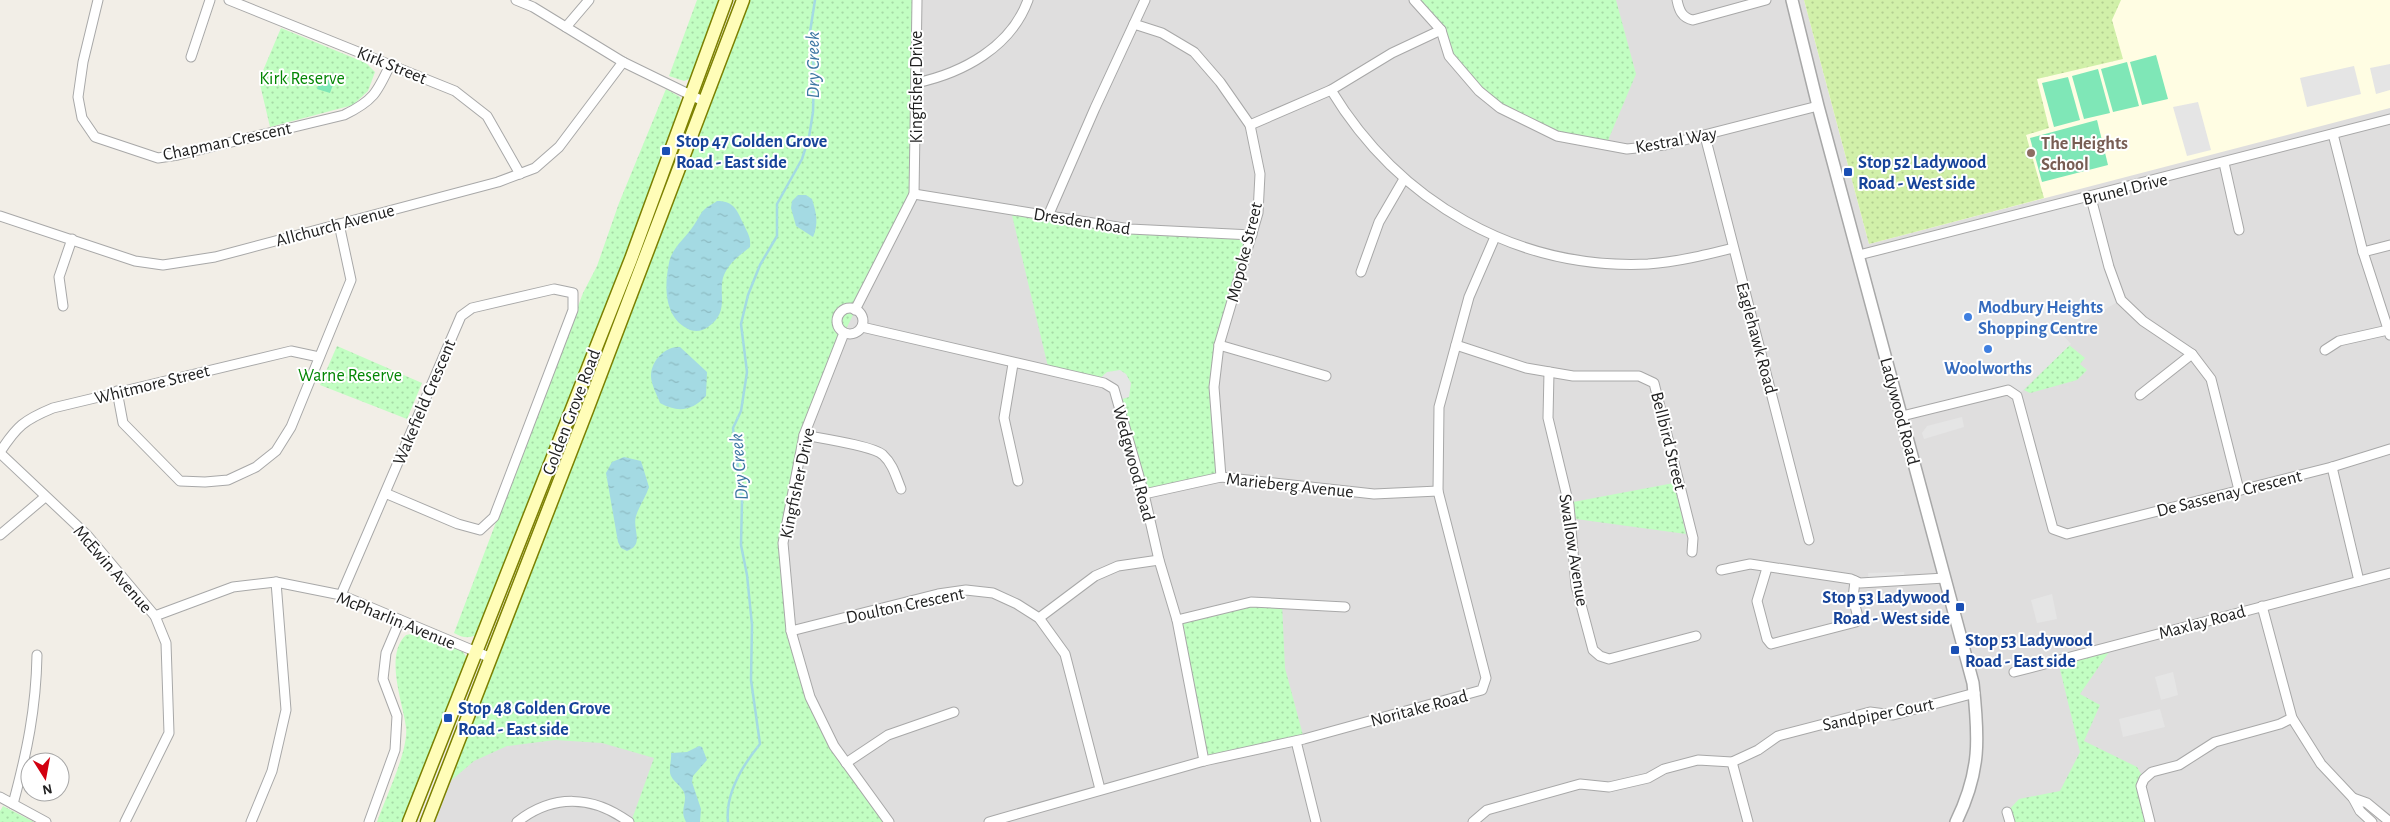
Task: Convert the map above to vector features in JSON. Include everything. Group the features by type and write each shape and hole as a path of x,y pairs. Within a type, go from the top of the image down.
{"main road":[{"name":"Golden Grove Road","path":"409,822 631,260 726,0"},
{"name":"Golden Grove Road","path":"427,822 743,0"}],"street":[{"name":"Chapman Crescent","path":"98,0 83,62 78,97 82,118 95,136 158,158 178,156 344,115 360,107 376,94 390,65"},
{"path":"192,57 210,0"},
{"name":"Kirk Street","path":"229,0 455,90 487,116 520,174"},
{"path":"516,0 533,7 566,26 623,62 705,102"},
{"path":"566,26 589,0"},
{"name":"Kingfisher Drive","path":"855,310 914,194 917,0"},
{"path":"916,83 942,77 990,52 1016,25 1028,0"},
{"path":"1048,216 1145,0"},
{"name":"Kestral Way","path":"1414,0 1441,30 1449,56 1479,91 1500,108 1558,136 1627,148 1665,145 1818,106"},
{"path":"1677,0 1682,14 1687,19 1693,20 1766,0"},
{"name":"Ladywood Road","path":"1792,0 1818,106 1946,578 1975,693 1978,750 1975,770 1966,800 1956,822"},
{"name":"Mopoke Street","path":"1134,24 1162,34 1194,52 1220,82 1250,125 1260,174 1258,213 1219,346 1214,387 1221,477"},
{"path":"1250,125 1331,90 1392,53 1441,30"},
{"name":"Allchurch Avenue","path":"0,216 135,261 163,265 215,257 498,182 535,168 559,147 623,62"},
{"path":"1331,90 1349,119 1404,179 1443,209 1494,238 1538,252 1576,260 1615,263 1679,261 1733,248"},
{"name":"Brunel Drive","path":"1859,255 2091,198 2390,120"},
{"path":"2325,350 2339,342 2389,332 2363,252 2333,134"},
{"name":"Eaglehawk Road","path":"1704,136 1809,540"},
{"path":"2224,163 2239,230"},
{"path":"1360,272 1379,222 1404,179"},
{"name":"Dresden Road","path":"914,194 1130,229 1252,234"},
{"path":"2091,198 2109,267 2121,300 2143,321 2192,354 2211,380 2239,490"},
{"path":"117,391 123,423 180,481 205,482 228,480 256,467 276,451 290,427 351,280 339,224"},
{"name":"Noritake Road","path":"989,822 1204,761 1296,741 1482,690 1486,678 1438,491 1439,407 1469,297 1494,238"},
{"path":"63,306 59,277 72,239"},
{"path":"2363,252 2390,245"},
{"name":"Wakefield Crescent","path":"340,595 384,493 461,316 472,308 554,289 573,293 573,310 494,517 480,530 458,524 384,493"},
{"path":"855,310 863,319 862,327 856,333 844,333 838,326 838,318 843,311 855,310"},
{"name":"Wedgwood Road","path":"862,327 1013,364 1104,383 1114,389 1144,494 1159,560 1177,620 1204,761"},
{"name":"Kingfisher Drive","path":"844,333 804,435 784,543 791,631 810,697 834,746 890,822"},
{"name":"Bellbird Street","path":"1456,345 1518,366 1574,376 1639,376 1654,384 1693,538 1692,552"},
{"path":"1219,346 1326,376"},
{"name":"Whitmore Street","path":"0,452 16,428 33,417 53,408 117,391 291,351 319,357"},
{"path":"2140,395 2192,354"},
{"path":"1013,364 1004,418 1018,482"},
{"name":"Swallow Avenue","path":"1549,372 1548,418 1569,505 1576,586 1593,650 1600,656 1609,658 1696,636"},
{"name":"De Sassenay Crescent","path":"1902,416 2008,390 2017,396 2053,529 2067,534 2332,467 2390,449"},
{"path":"804,435 855,445 882,453 892,467 901,489"},
{"name":"McEwin Avenue","path":"0,452 87,534 155,616 166,643 170,733 125,822"},
{"path":"2332,467 2359,581"},
{"name":"Marieberg Avenue","path":"1144,494 1221,477 1374,494 1438,491"},
{"path":"0,535 45,496"},
{"path":"1039,618 1095,576 1118,566 1159,560"},
{"path":"1721,570 1750,564 1863,583 1946,578"},
{"path":"1768,568 1757,601 1766,639 1771,644 1856,622 1858,617 1853,598 1856,581"},
{"name":"Maxlay Road","path":"2014,672 2390,573"},
{"path":"251,822 272,771 286,710 276,582"},
{"name":"McPharlin Avenue","path":"155,616 233,587 276,582 340,595 491,658"},
{"name":"Doulton Crescent","path":"791,631 938,594 966,590 993,593 1039,618 1065,654 1100,789"},
{"path":"1177,620 1251,602 1345,607"},
{"path":"2262,606 2292,718 2321,764 2353,798 2360,811 2372,822"},
{"path":"369,822 395,750 397,716 383,679 386,653 400,620"},
{"path":"13,804 29,744 36,697 37,655"},
{"name":"Sandpiper Court","path":"1472,822 1486,810 1580,784 1609,787 1648,778 1664,769 1698,760 1732,762 1758,750 1778,736 1870,712 1893,715 1975,693"},
{"path":"846,763 888,735 954,712"},
{"path":"2150,822 2141,786 2144,779 2152,772 2179,765 2215,742 2280,724 2292,718"},
{"path":"1296,741 1316,822"},
{"path":"1732,762 1748,822"},
{"path":"0,796 46,822"},
{"path":"2353,798 2367,803 2390,822"},
{"path":"517,822 530,812 551,803 576,800 617,813 629,822"},
{"path":"2007,812 2010,822"}],"shaded area":[{"path":"743,0 2390,0 2390,822 427,822"},
{"name":"The Heights School","path":"1804,0 2390,0 2390,108 1869,244"},
{"path":"2390,64 2390,90 2376,94 2370,68"},
{"path":"2354,66 2361,94 2307,107 2300,78"},
{"path":"2198,102 2211,150 2187,156 2173,107"},
{"path":"2091,198 2121,300 2062,334 2071,344 2017,396 2008,390 1902,416 1859,255"},
{"path":"1120,370 1126,374 1131,383 1129,397 1119,400 1114,389 1096,382 1107,372"},
{"path":"1962,417 1964,427 1924,439 1922,433 1927,426"},
{"path":"1904,572 1905,583 1869,585 1868,573"},
{"path":"2052,594 2057,619 2037,623 2031,600"},
{"path":"2173,672 2178,695 2161,700 2155,677"},
{"path":"2160,709 2165,727 2123,737 2119,719"}],"green space":[{"path":"697,0 722,0 692,78 684,81 669,76"},
{"path":"743,0 917,0 914,194 844,333 804,435 783,543 791,631 810,697 846,763 889,822 631,822 654,758 602,743 555,740 507,746 474,761 440,790"},
{"path":"1414,0 1616,0 1636,74 1609,138 1608,147 1557,136 1500,108 1458,68 1445,39"},
{"path":"1804,0 2121,0 2112,20 2123,59 2037,79 2049,128 2026,135 2044,198 1869,244"},
{"name":"Kirk Reserve","path":"281,28 366,63 375,72 368,91 353,105 270,127 259,80"},
{"path":"2156,55 2168,99 2142,105 2130,62"},
{"path":"2127,62 2139,106 2113,112 2101,69"},
{"path":"2098,69 2110,113 2084,119 2072,76"},
{"path":"321,77 334,82 330,93 317,89"},
{"path":"2068,77 2080,120 2054,127 2042,83"},
{"path":"666,89 680,97 682,107 605,313 478,634 472,637 460,636 454,633 583,293 597,266 619,203"},
{"path":"2097,120 2108,165 2042,182 2030,138"},
{"path":"1011,211 1130,229 1252,235 1219,345 1214,387 1221,477 1144,494 1114,389 1049,371"},
{"path":"2069,345 2085,358 2080,364 2087,370 2077,380 2030,393 2024,390"},
{"name":"Warne Reserve","path":"337,346 422,383 407,419 320,385"},
{"path":"1674,483 1686,534 1576,519 1573,502"},
{"path":"1251,602 1282,604 1285,668 1304,739 1204,761 1177,620"},
{"path":"421,632 462,650 468,660 404,822 377,822 396,775 406,737 406,727 397,679 396,654 406,635"},
{"path":"2109,652 2080,694 2100,705 2084,741 2137,767 2144,779 2150,822 2010,822 2007,812 2019,799 2060,791 2080,752 2058,661"},
{"path":"3,806 34,822 0,822 0,811"}],"water":[{"path":"798,195 806,195 812,199 816,213 813,237 796,226 791,208 792,201"},
{"path":"717,201 723,201 735,208 749,236 750,247 732,263 724,275 721,308 715,321 704,329 693,331 681,325 671,310 667,292 667,272 676,247 691,230 702,212"},
{"path":"675,347 680,347 707,372 706,396 695,405 684,409 673,408 660,403 651,379 652,370 660,355"},
{"path":"624,457 641,461 649,487 636,516 637,541 627,551 621,548 618,542 606,473 612,462"},
{"path":"699,746 702,747 707,760 693,776 692,782 701,809 700,822 686,822 683,813 684,792 670,774 671,753 687,752"}],"waterway":[{"name":"Dry Creek","path":"728,822 729,801 736,780 760,744 751,680 752,625 747,575 741,545 742,501 733,428 741,411 747,372 741,324 748,295 760,265 777,236 777,204 802,159 809,137 813,112 814,70 810,32 815,0"}],"place":[{"name":"Stop 47 Golden Grove Road - East side","path":"666,151"},
{"name":"The Heights School","path":"2031,153"},
{"name":"Stop 52 Ladywood Road - West side","path":"1848,172"},
{"name":"Modbury Heights Shopping Centre","path":"1968,317"},
{"name":"Woolworths","path":"1988,349"},
{"name":"Stop 53 Ladywood Road - West side","path":"1960,607"},
{"name":"Stop 53 Ladywood Road - East side","path":"1955,650"},
{"name":"Stop 48 Golden Grove Road - East side","path":"448,718"}]}
